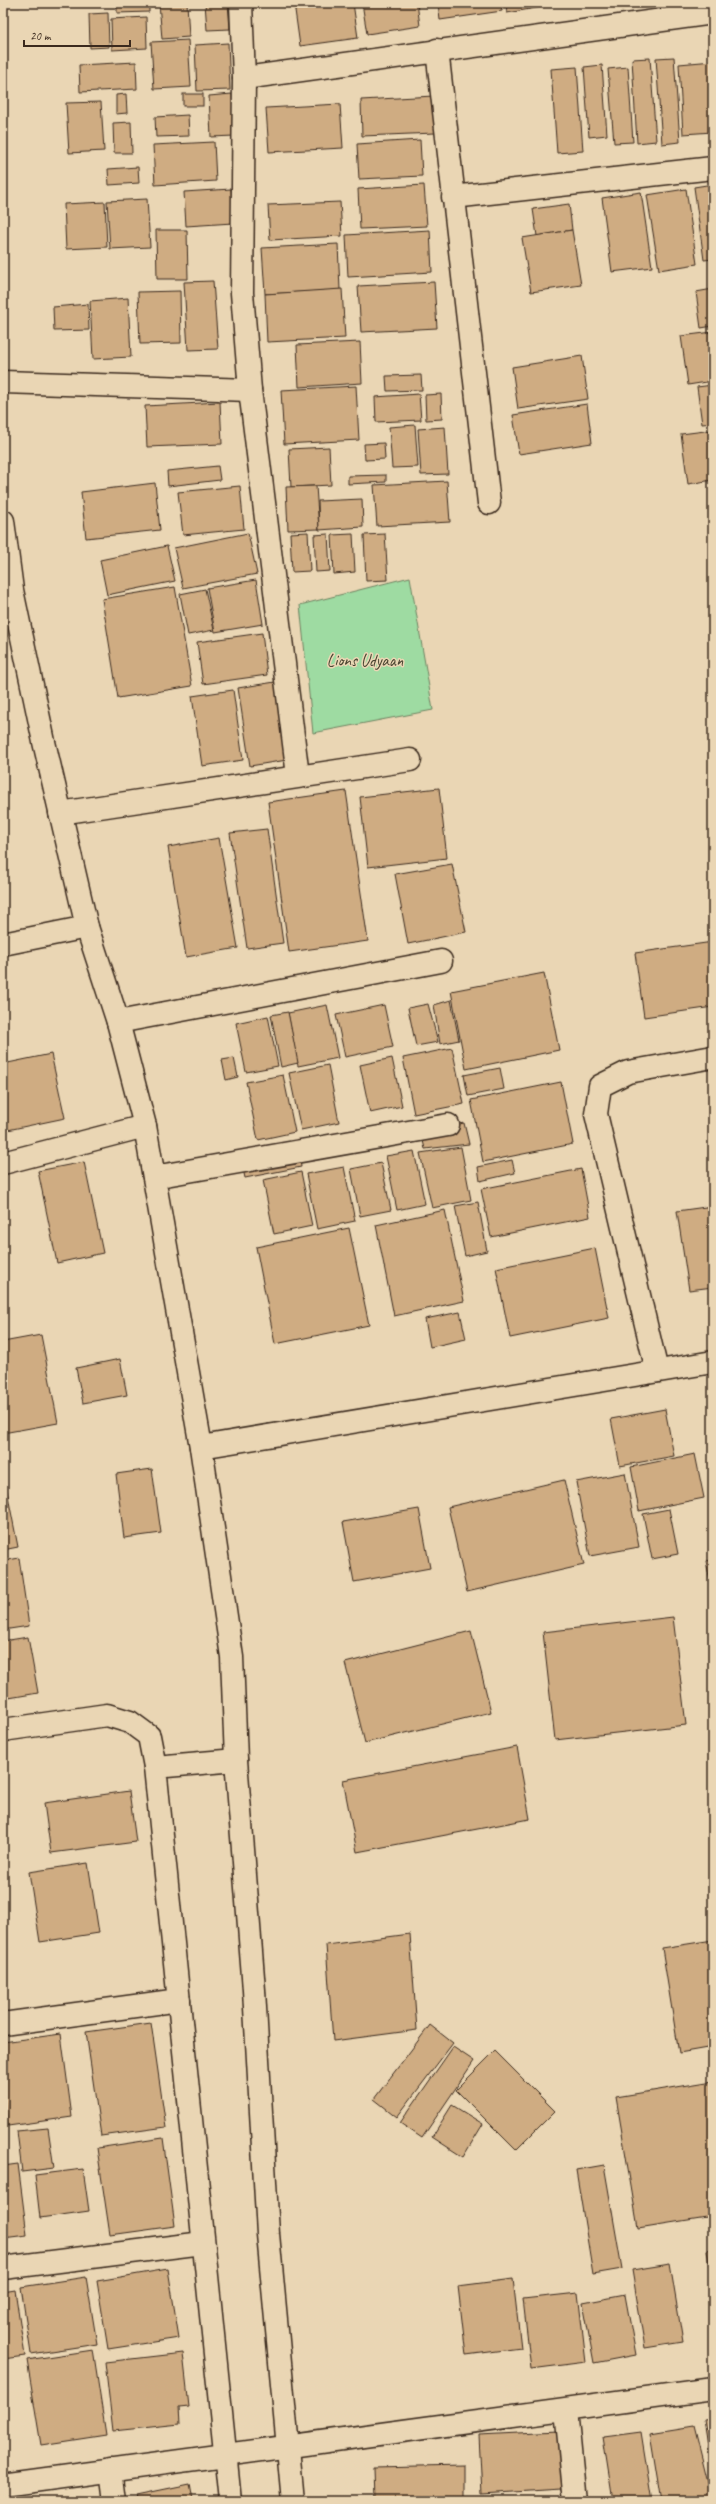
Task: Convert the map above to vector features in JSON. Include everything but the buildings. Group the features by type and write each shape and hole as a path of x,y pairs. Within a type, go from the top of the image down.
{"street":[{"path":"240,3 244,78 242,293 250,390 298,776"},
{"path":"244,78 437,50 713,13"},
{"path":"437,50 489,503"},
{"path":"453,197 713,168"},
{"path":"3,382 250,390"},
{"path":"3,521 12,590 60,812 87,927 118,1022 145,1126 201,1447 232,1657 236,1760 254,1990 268,2234 293,2501"},
{"path":"60,812 410,760"},
{"path":"3,944 87,927"},
{"path":"118,1022 440,961"},
{"path":"657,1371 596,1114 600,1086 628,1072 713,1057"},
{"path":"154,1177 448,1125"},
{"path":"3,1163 145,1126"},
{"path":"201,1447 713,1362"},
{"path":"3,1730 107,1715 130,1722 149,1736 155,1767 230,2501"},
{"path":"155,1767 236,1760"},
{"path":"3,2024 179,2000"},
{"path":"3,2268 204,2243"},
{"path":"3,2485 713,2389"},
{"path":"566,2410 575,2501"},
{"path":"110,2470 114,2501"}],"green space":[{"name":"Lions Udyaan","path":"410,577 433,710 313,733 300,605"}]}
